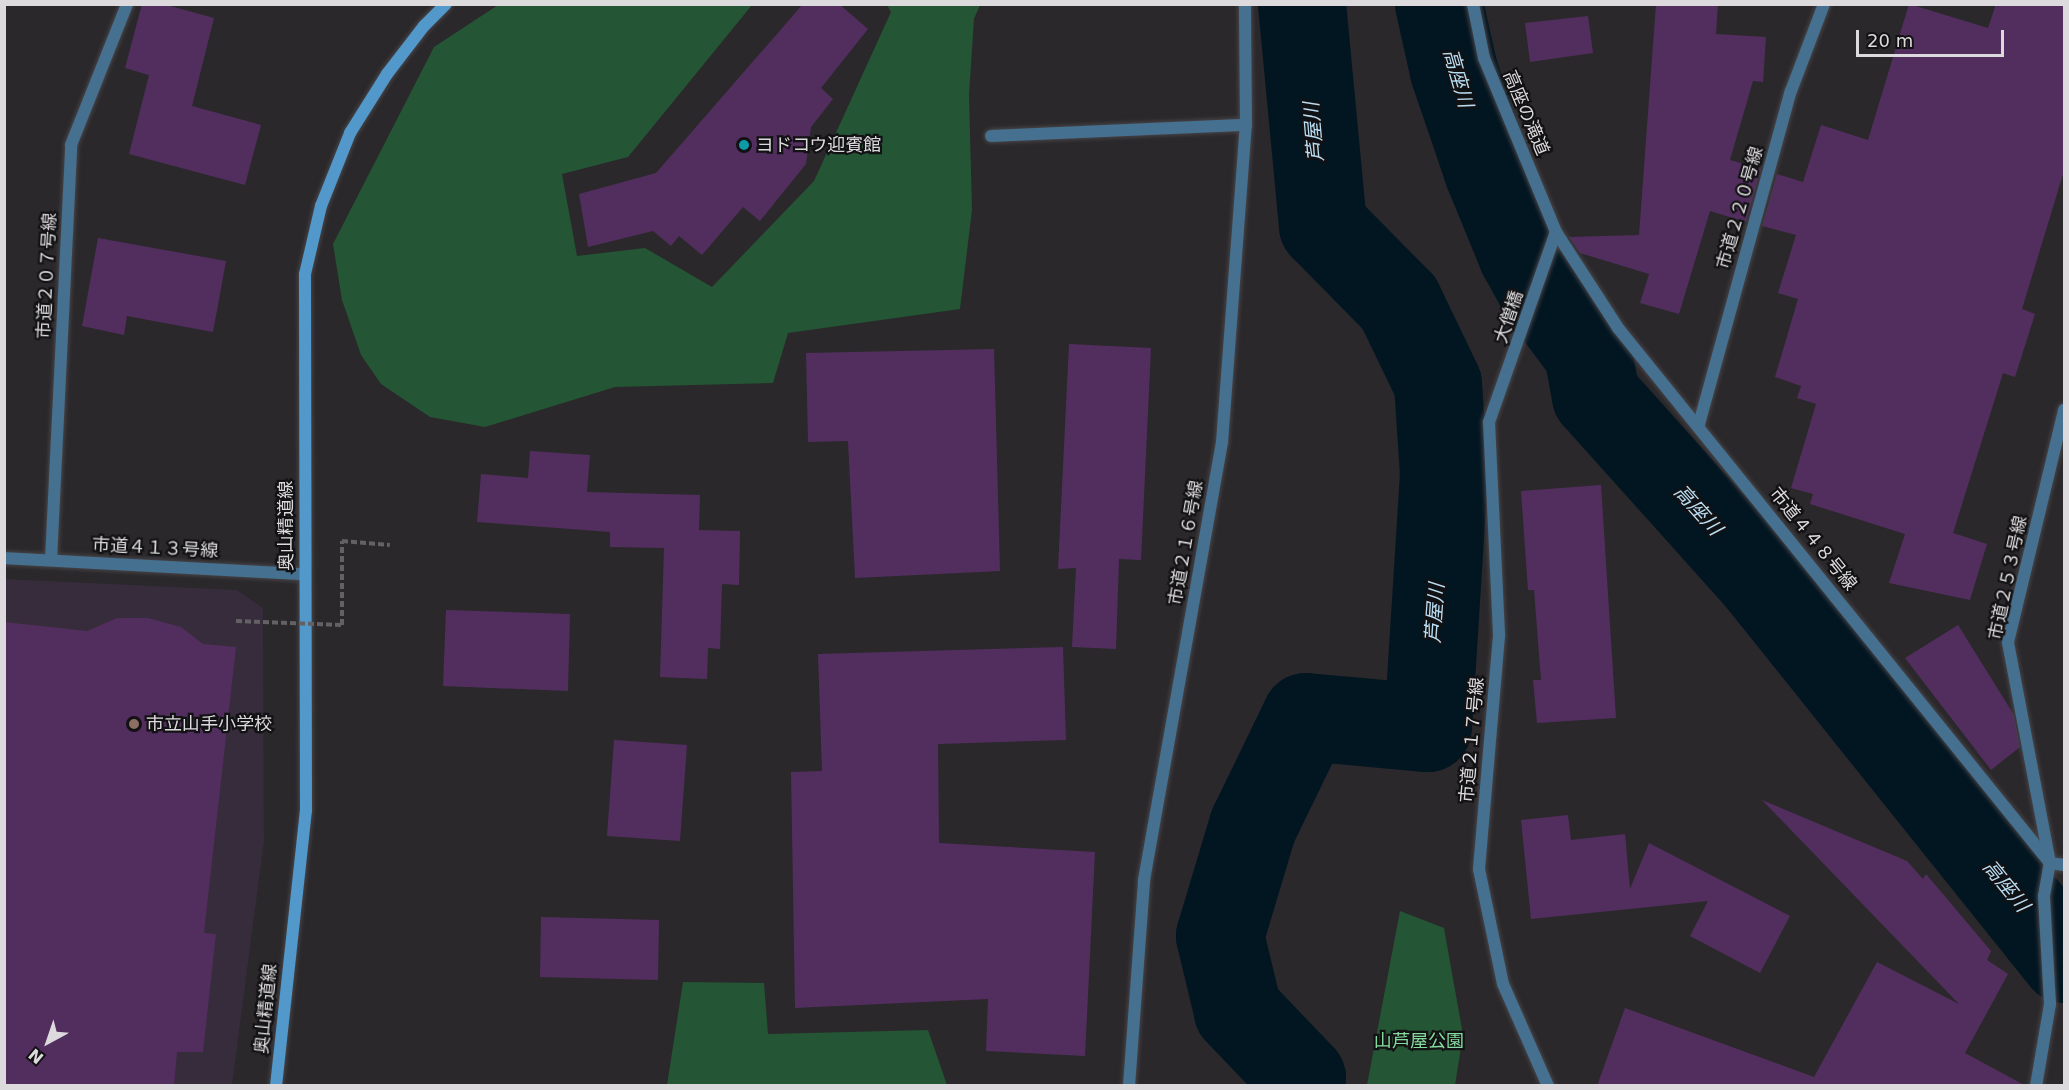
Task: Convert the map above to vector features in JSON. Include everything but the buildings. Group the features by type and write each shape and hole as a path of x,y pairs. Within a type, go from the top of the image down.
{"main road":[{"name":"奥山精道線","path":"276,1086 306,811 303,574 305,274 321,206 350,133 387,74 424,26 446,4"}],"street":[{"name":"市道２０７号線","path":"51,560 71,145 127,4"},
{"name":"市道２１６号線","path":"1129,1086 1144,880 1222,442 1246,125 1245,4"},
{"name":"高座の滝道","path":"1473,4 1484,58 1556,232"},
{"name":"市道２２０号線","path":"1699,424 1791,91 1824,4"},
{"path":"991,136 1246,125"},
{"name":"大僧橋","path":"1503,389 1556,232"},
{"name":"市道４４８号線","path":"1556,232 1618,328 1699,424 2050,863"},
{"name":"市道２１７号線","path":"1503,389 1489,422 1499,634 1479,869 1503,984 1548,1086"},
{"name":"市道２５３号線","path":"2036,1086 2050,1004 2044,896 2050,863 2008,642 2061,442 2064,410"},
{"name":"市道４１３号線","path":"4,558 303,574"},
{"path":"2050,863 2064,865"}],"path":[{"path":"236,621 342,625 342,542 390,545"}],"shaded area":[{"name":"市立山手小学校","path":"5,579 237,590 263,608 264,841 232,1085 5,1086"}],"green space":[{"path":"498,5 752,5 628,157 562,174 577,256 645,248 712,287 814,181 891,12 887,5 980,5 974,19 969,95 972,210 960,309 788,333 773,383 615,387 485,427 430,417 381,384 361,355 342,300 333,244 434,47"},
{"name":"山芦屋公園","path":"1400,911 1444,928 1463,1035 1455,1085 1367,1085"},
{"path":"683,982 764,983 768,1034 928,1030 947,1085 667,1085"}],"waterway":[{"name":"芦屋川","path":"1300,1086 1302,1078 1238,1011 1220,936 1253,826 1306,717 1428,728 1444,474 1438,384 1399,303 1323,226 1302,4"},
{"name":"高座川","path":"1439,4 1454,71 1488,171 1522,254 1544,294 1588,353 1596,396 1760,579 2064,959"}],"place":[{"name":"ヨドコウ迎賓館","path":"744,145"},
{"name":"市立山手小学校","path":"134,724"}]}
